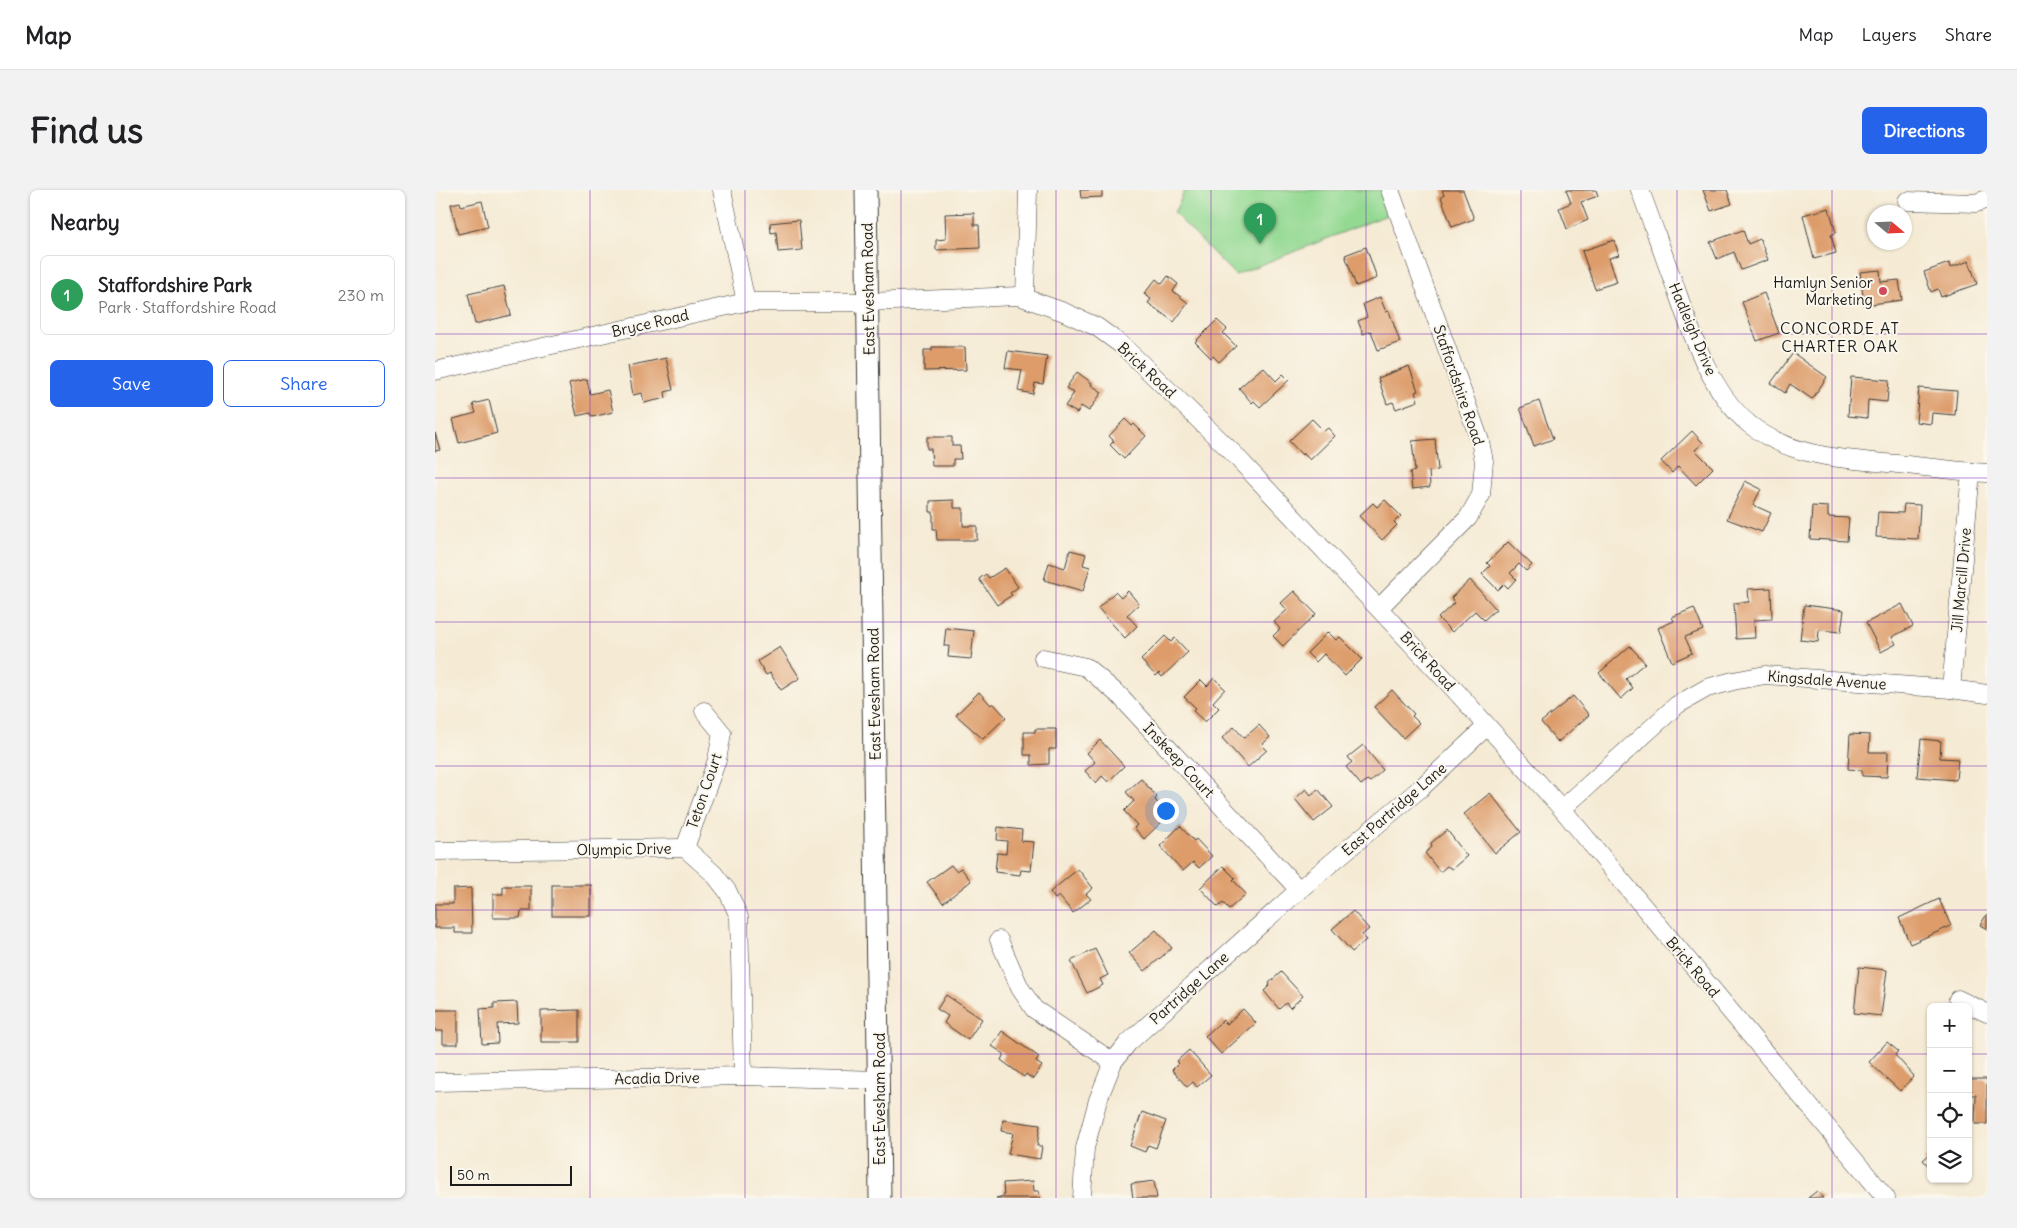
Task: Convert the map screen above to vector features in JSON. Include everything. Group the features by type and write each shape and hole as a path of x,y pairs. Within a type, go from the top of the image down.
{"main road":[{"name":"East Evesham Road","path":"866,190 880,1080 880,1198"}],"street":[{"path":"722,190 746,302"},
{"path":"1025,297 1028,190"},
{"name":"Staffordshire Road","path":"1380,608 1468,518 1481,495 1484,476 1481,441 1390,190"},
{"name":"Hadleigh Drive","path":"1640,190 1691,333 1709,371 1731,407 1749,424 1770,438 1793,448 1824,457 1979,472"},
{"path":"1907,201 1976,203 1987,199"},
{"name":"Brick Road","path":"868,302 1025,297 1097,327 1123,346 1232,452 1380,608 1487,726 1562,810 1887,1198"},
{"name":"Bryce Road","path":"435,371 746,302 868,302"},
{"name":"Jill Marcill Drive","path":"1951,689 1979,472"},
{"name":"Inskeep Court","path":"1043,658 1086,667 1120,696 1299,890"},
{"name":"Kingsdale Avenue","path":"1562,810 1677,706 1707,688 1733,680 1765,675 1951,689 1987,694"},
{"name":"Teton Court","path":"685,848 717,760 722,733 704,711"},
{"name":"East Partridge Lane","path":"1299,890 1422,787 1487,726"},
{"name":"Olympic Drive","path":"435,851 685,848 714,874 728,892 739,917 743,1076"},
{"name":"Partridge Lane","path":"1082,1198 1085,1148 1098,1100 1113,1062 1128,1043 1299,890"},
{"path":"999,940 1020,988 1034,1009 1113,1062"},
{"path":"1958,999 1987,1012"},
{"name":"Acadia Drive","path":"435,1082 743,1076 880,1080"}],"green space":[{"path":"1185,190 1390,190 1397,211 1235,275 1174,213"}],"building":[{"path":"1080,190 1102,190 1102,197 1081,198"},
{"path":"1442,190 1463,190 1474,219 1452,227 1441,197 1444,195"},
{"path":"1566,190 1596,190 1598,196 1581,202 1588,220 1567,229 1559,208 1571,203"},
{"path":"1703,190 1727,190 1732,204 1711,211"},
{"path":"482,201 488,227 458,234 451,204 460,202 461,206"},
{"path":"1829,208 1836,233 1831,235 1836,253 1814,259 1803,215"},
{"path":"974,213 974,225 979,225 980,248 936,250 936,240 946,239 945,214"},
{"path":"799,220 802,250 778,252 776,232 771,233 770,223"},
{"path":"1743,230 1748,244 1760,239 1768,260 1741,270 1734,252 1717,259 1710,242"},
{"path":"1614,240 1619,255 1609,258 1617,282 1595,289 1582,251"},
{"path":"1366,247 1377,278 1356,286 1345,255"},
{"path":"1969,261 1977,284 1941,297 1938,289 1931,292 1924,272 1949,263 1950,268"},
{"path":"1880,270 1881,282 1899,280 1902,300 1864,305 1860,272"},
{"path":"1168,276 1178,284 1173,291 1188,303 1174,322 1148,303 1151,299 1144,294 1156,279 1162,284"},
{"path":"504,286 511,315 475,324 468,294"},
{"path":"1764,293 1779,333 1757,341 1742,302"},
{"path":"1380,297 1386,312 1389,311 1400,342 1378,350 1371,331 1363,334 1358,321 1367,317 1363,304"},
{"path":"1217,320 1227,329 1223,333 1236,346 1219,362 1213,356 1211,358 1195,342"},
{"path":"932,347 965,347 966,370 924,371 924,350 932,350"},
{"path":"1008,351 1047,356 1043,384 1035,383 1033,394 1018,391 1022,370 1005,368"},
{"path":"1793,353 1827,377 1812,399 1790,384 1785,393 1771,383"},
{"path":"666,358 673,390 665,392 666,398 644,403 642,393 633,395 628,366"},
{"path":"1409,366 1418,391 1415,392 1418,401 1396,409 1393,402 1387,404 1378,378"},
{"path":"1263,367 1276,381 1283,374 1289,380 1260,407 1254,401 1252,403 1239,388"},
{"path":"1077,372 1102,392 1089,411 1081,406 1077,413 1065,406 1074,393 1066,388"},
{"path":"1851,377 1889,380 1887,402 1868,400 1867,418 1848,416"},
{"path":"587,379 590,394 608,390 613,412 592,417 590,413 577,416 569,383"},
{"path":"1919,388 1957,391 1955,415 1932,413 1931,424 1916,422"},
{"path":"489,400 497,433 459,443 453,419 476,413 473,404"},
{"path":"1539,401 1553,439 1534,446 1520,408"},
{"path":"1125,419 1132,426 1134,424 1146,436 1124,459 1110,445 1114,441 1109,436"},
{"path":"1312,419 1324,431 1328,428 1335,436 1310,460 1303,453 1302,455 1289,441"},
{"path":"1692,431 1703,443 1695,450 1713,468 1696,485 1678,466 1672,473 1661,461"},
{"path":"435,433 440,450 435,451"},
{"path":"927,437 952,437 952,446 960,446 961,459 953,459 953,466 932,466 931,449 927,449"},
{"path":"1435,439 1438,470 1429,471 1430,487 1412,489 1410,472 1415,471 1412,441"},
{"path":"1745,481 1761,489 1753,505 1771,513 1762,532 1727,519"},
{"path":"954,500 954,508 963,508 963,526 977,526 977,540 937,540 936,529 933,529 933,512 930,512 930,501"},
{"path":"1385,500 1401,516 1394,522 1397,525 1382,540 1359,516 1373,503 1377,507"},
{"path":"1904,504 1920,505 1918,539 1876,537 1878,512 1903,513"},
{"path":"1812,506 1828,507 1828,517 1849,518 1847,541 1810,539"},
{"path":"1508,542 1532,565 1526,571 1519,564 1510,573 1516,579 1508,588 1504,584 1498,590 1482,574 1490,566 1487,563"},
{"path":"1070,550 1086,554 1083,565 1090,567 1083,591 1044,580 1049,563 1065,568"},
{"path":"1005,568 1018,587 1010,593 1012,595 997,605 979,579 986,574 989,578"},
{"path":"1470,580 1496,609 1484,620 1475,611 1452,632 1438,618 1455,602 1451,598"},
{"path":"1771,588 1772,619 1754,620 1755,638 1736,639 1734,603 1749,602 1748,589"},
{"path":"1128,591 1139,604 1127,615 1137,626 1125,638 1098,608 1115,592 1121,598"},
{"path":"1294,591 1316,614 1283,646 1273,636 1280,629 1274,622 1287,610 1281,603"},
{"path":"1902,604 1913,626 1892,637 1896,644 1881,652 1866,623"},
{"path":"1804,605 1844,610 1841,632 1819,630 1818,642 1800,640"},
{"path":"1694,608 1703,630 1685,637 1692,653 1672,662 1658,628 1674,621 1672,617"},
{"path":"946,628 974,631 971,659 948,657 949,646 944,646"},
{"path":"1328,632 1336,640 1340,637 1362,659 1345,676 1324,654 1316,662 1307,653"},
{"path":"1165,636 1171,642 1175,638 1188,652 1162,677 1159,673 1156,676 1141,660"},
{"path":"1630,646 1645,663 1626,679 1633,688 1621,699 1599,673"},
{"path":"780,647 800,678 781,690 770,673 766,675 758,661"},
{"path":"1214,678 1225,689 1213,702 1219,708 1205,722 1193,711 1196,708 1184,697 1201,680 1207,686"},
{"path":"1392,690 1414,714 1412,716 1419,723 1403,738 1374,707"},
{"path":"979,692 1006,717 983,739 956,715"},
{"path":"1573,696 1589,715 1558,742 1541,722"},
{"path":"1259,725 1270,737 1262,745 1267,750 1248,767 1222,738 1234,727 1244,738"},
{"path":"1035,729 1056,729 1056,749 1049,749 1049,764 1031,765 1031,755 1024,755 1024,732 1035,732"},
{"path":"1850,734 1870,735 1869,752 1888,752 1887,777 1862,776 1862,770 1848,769"},
{"path":"1921,739 1941,741 1940,758 1958,759 1956,780 1917,777"},
{"path":"1100,740 1124,766 1108,782 1102,776 1096,783 1085,771 1095,762 1087,753"},
{"path":"1363,745 1383,770 1370,782 1367,780 1361,785 1346,767 1352,762 1348,757"},
{"path":"1141,779 1157,797 1155,800 1169,815 1144,839 1134,828 1137,825 1124,811 1134,801 1126,792"},
{"path":"1306,789 1311,795 1318,789 1333,807 1314,822 1295,799"},
{"path":"1490,793 1521,832 1495,853 1464,814"},
{"path":"1180,826 1212,856 1199,868 1193,862 1183,871 1160,846"},
{"path":"998,827 1022,830 1021,841 1034,842 1031,871 1021,870 1020,875 995,872 997,853 1006,854 1007,841 997,840"},
{"path":"1447,830 1467,856 1452,869 1447,866 1440,872 1425,853 1432,847 1431,843"},
{"path":"951,865 956,871 961,868 971,881 943,903 927,882"},
{"path":"1223,866 1235,878 1233,880 1246,894 1229,909 1223,903 1218,907 1200,888"},
{"path":"1078,869 1093,888 1086,894 1091,899 1073,913 1059,896 1055,899 1050,892"},
{"path":"552,885 591,885 591,916 552,916"},
{"path":"503,886 531,886 531,911 521,911 520,918 493,918 493,894 503,894"},
{"path":"471,888 472,933 455,933 455,928 435,928 435,904 453,904 453,889"},
{"path":"1939,899 1951,926 1910,944 1899,918"},
{"path":"1353,911 1369,929 1362,935 1366,940 1352,952 1332,929"},
{"path":"1987,914 1987,929 1980,925"},
{"path":"1156,930 1172,948 1145,971 1129,953"},
{"path":"1095,949 1108,975 1100,979 1103,985 1087,993 1071,961"},
{"path":"1859,967 1887,970 1881,1016 1854,1013"},
{"path":"1281,972 1303,996 1290,1008 1286,1003 1279,1009 1264,991 1270,985 1269,983"},
{"path":"946,995 982,1019 968,1040 944,1023 948,1016 937,1009"},
{"path":"517,1002 518,1023 497,1024 498,1043 482,1044 480,1009 494,1008 494,1003"},
{"path":"1243,1009 1256,1023 1221,1054 1205,1036 1223,1020 1227,1024"},
{"path":"435,1010 458,1010 458,1044 443,1044 443,1031 435,1031"},
{"path":"579,1010 579,1042 541,1042 541,1011"},
{"path":"1002,1031 1039,1057 1036,1062 1042,1066 1033,1079 1026,1074 1024,1077 1001,1060 1004,1054 992,1046"},
{"path":"1887,1042 1898,1051 1895,1055 1914,1076 1900,1091 1869,1062"},
{"path":"1189,1050 1211,1075 1197,1087 1193,1082 1187,1087 1172,1070 1179,1063 1177,1061"},
{"path":"1972,1079 1987,1079 1987,1124 1975,1124 1976,1095 1972,1095"},
{"path":"1142,1112 1166,1121 1156,1148 1148,1145 1145,1152 1130,1146"},
{"path":"1003,1120 1040,1125 1037,1146 1042,1146 1040,1159 1008,1154 1013,1133 1001,1131"},
{"path":"1927,1156 1927,1164 1923,1160"},
{"path":"1033,1181 1034,1191 1039,1191 1040,1198 996,1198 1004,1196 1003,1183"},
{"path":"1154,1181 1157,1198 1133,1198 1131,1184"},
{"path":"1817,1191 1823,1198 1808,1198"}],"place":[{"name":"Staffordshire Park","path":"1260,244"},
{"name":"Hamlyn Senior Marketing","path":"1883,291"}],"district":[{"name":"CONCORDE AT CHARTER OAK","path":"1840,337"}]}
